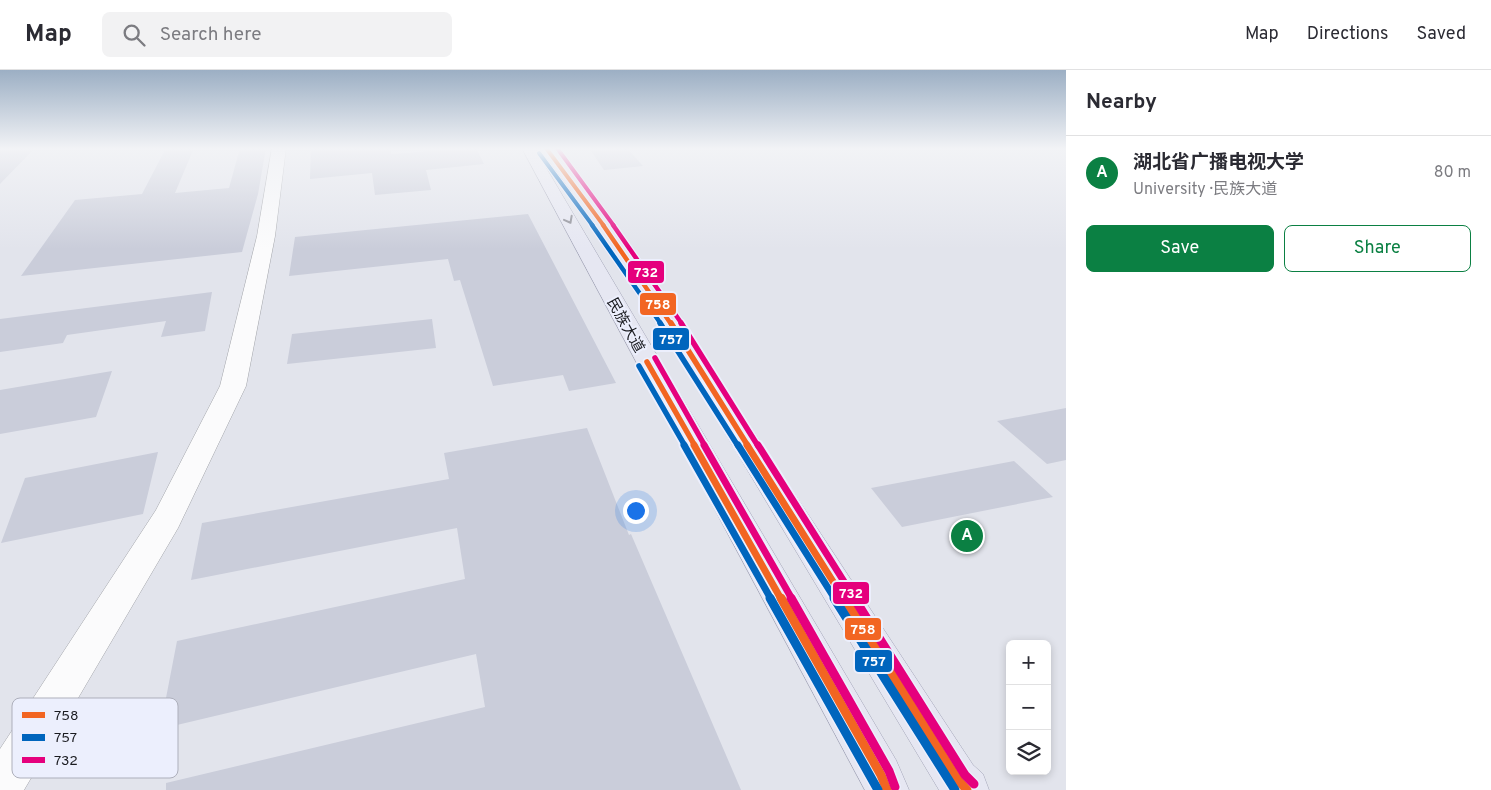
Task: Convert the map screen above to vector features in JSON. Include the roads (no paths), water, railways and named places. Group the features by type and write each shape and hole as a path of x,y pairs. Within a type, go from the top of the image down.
{"main road":[{"name":"民族大道","path":"547,182 886,785"},
{"path":"572,182 665,314 963,787"}],"street":[{"path":"56,698 167,519 233,386 266,236 273,182"},
{"path":"0,788 12,769"}],"place":[{"name":"湖北省广播电视大学","path":"967,536"}]}
